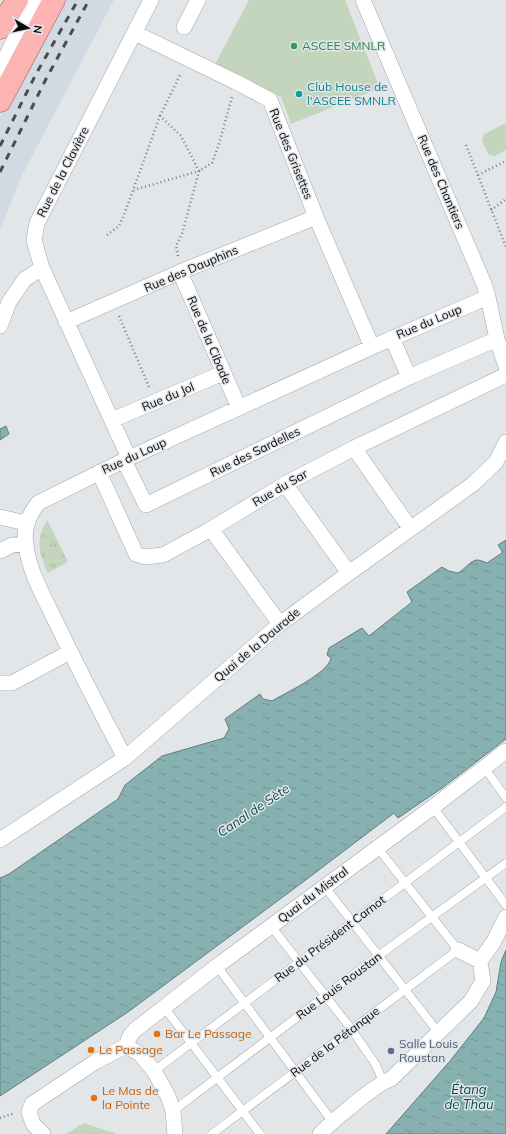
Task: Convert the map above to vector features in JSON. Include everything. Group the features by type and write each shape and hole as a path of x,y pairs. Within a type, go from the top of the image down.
{"main road":[{"path":"0,28 17,0"},
{"path":"0,101 54,0"}],"street":[{"path":"0,56 34,0"},
{"path":"0,78 37,0"},
{"name":"Rue de la Clavière","path":"127,460 112,420 42,268 34,240 37,223 151,0"},
{"path":"184,27 198,0"},
{"name":"Rue des Chantiers","path":"363,0 475,262 488,297 497,339 506,367"},
{"name":"Rue des Grisettes","path":"135,33 270,100 316,217 372,346"},
{"name":"Rue des Dauphins","path":"66,322 180,272 316,217"},
{"path":"0,326 9,302 25,279 42,268"},
{"name":"Rue de la Cibade","path":"180,272 239,408"},
{"name":"Rue du Loup","path":"125,758 70,652 30,567 25,544 26,523 31,512 38,503 99,472 372,346 488,297"},
{"path":"392,338 409,377"},
{"name":"Rue des Sardelles","path":"127,460 146,505 409,377 497,339"},
{"name":"Rue du Jol","path":"112,420 223,373"},
{"name":"Rue du Sar","path":"99,472 136,554 145,557 163,555 211,529 285,484 354,448 506,375"},
{"name":"Quai de la Daurade","path":"0,840 125,758 280,624 349,572 473,484 496,462 506,442"},
{"path":"354,448 410,528"},
{"path":"285,484 349,572"},
{"path":"0,517 26,523"},
{"path":"211,529 280,624"},
{"path":"0,551 12,545 25,544"},
{"path":"0,683 12,683 70,652"},
{"name":"Quai du Mistral","path":"126,1046 130,1036 135,1030 164,1007 506,751"},
{"path":"320,1134 332,1121 382,1082 391,1079 471,1001 483,981 480,961 493,943 506,917"},
{"path":"458,950 480,961"},
{"path":"43,1134 33,1124 29,1112 32,1104 95,1062 126,1046 140,1054 154,1071 168,1096 173,1111 177,1132"}],"lane":[{"path":"484,767 506,798"},
{"path":"433,807 506,905"},
{"name":"Rue du Président Carnot","path":"154,1071 506,807"},
{"path":"377,847 458,950"},
{"name":"Rue Louis Roustan","path":"173,1111 378,956 506,863"},
{"path":"325,887 438,1032"},
{"path":"271,926 352,1030 376,1065 382,1082"},
{"name":"Rue de la Pétanque","path":"212,1134 458,950"},
{"path":"217,966 332,1121"},
{"path":"164,1007 260,1134"}],"path":[{"path":"107,235 119,226 134,190 160,116 188,60"},
{"path":"134,190 199,171 212,163 219,144 236,82"},
{"path":"160,116 181,136 199,171 182,234 176,246 180,272"},
{"path":"466,145 506,247"},
{"path":"478,175 506,161"},
{"path":"491,210 506,200"},
{"path":"113,302 156,402"}],"shaded area":[{"path":"63,0 114,0 19,181 0,231 0,117"}],"green space":[{"name":"ASCEE SMNLR","path":"249,0 345,0 380,88 291,124 281,97 214,66"},
{"path":"506,123 506,150 495,156 489,155 482,141 484,134"},
{"path":"47,520 68,562 48,573 42,559 40,546 41,534"},
{"path":"84,1123 116,1134 66,1134"}],"water":[{"path":"6,426 9,434 0,440 0,429"},
{"name":"Canal de Sète","path":"506,540 506,739 442,788 398,818 394,813 128,1012 0,1096 0,878 9,874 118,799 125,785 162,756 224,738 229,729 225,719 260,694 263,699 272,701 315,676 323,670 331,658 327,655 329,648 362,628 369,636 412,602 407,592 442,567 449,571 458,573 475,560 480,560 487,563 502,553 498,545"},
{"name":"Étang de Thau","path":"506,950 506,1134 386,1134 450,1061 484,1018 496,992 501,962"}],"railway":[{"path":"0,146 36,74 78,0"},
{"path":"0,172 46,79 89,0"}],"place":[{"name":"ASCEE SMNLR","path":"294,46"},
{"name":"Club House de l'ASCEE SMNLR","path":"299,94"},
{"name":"Bar Le Passage","path":"157,1034"},
{"name":"Le Passage","path":"91,1050"},
{"name":"Salle Louis Roustan","path":"391,1051"},
{"name":"Le Mas de la Pointe","path":"94,1098"}]}
